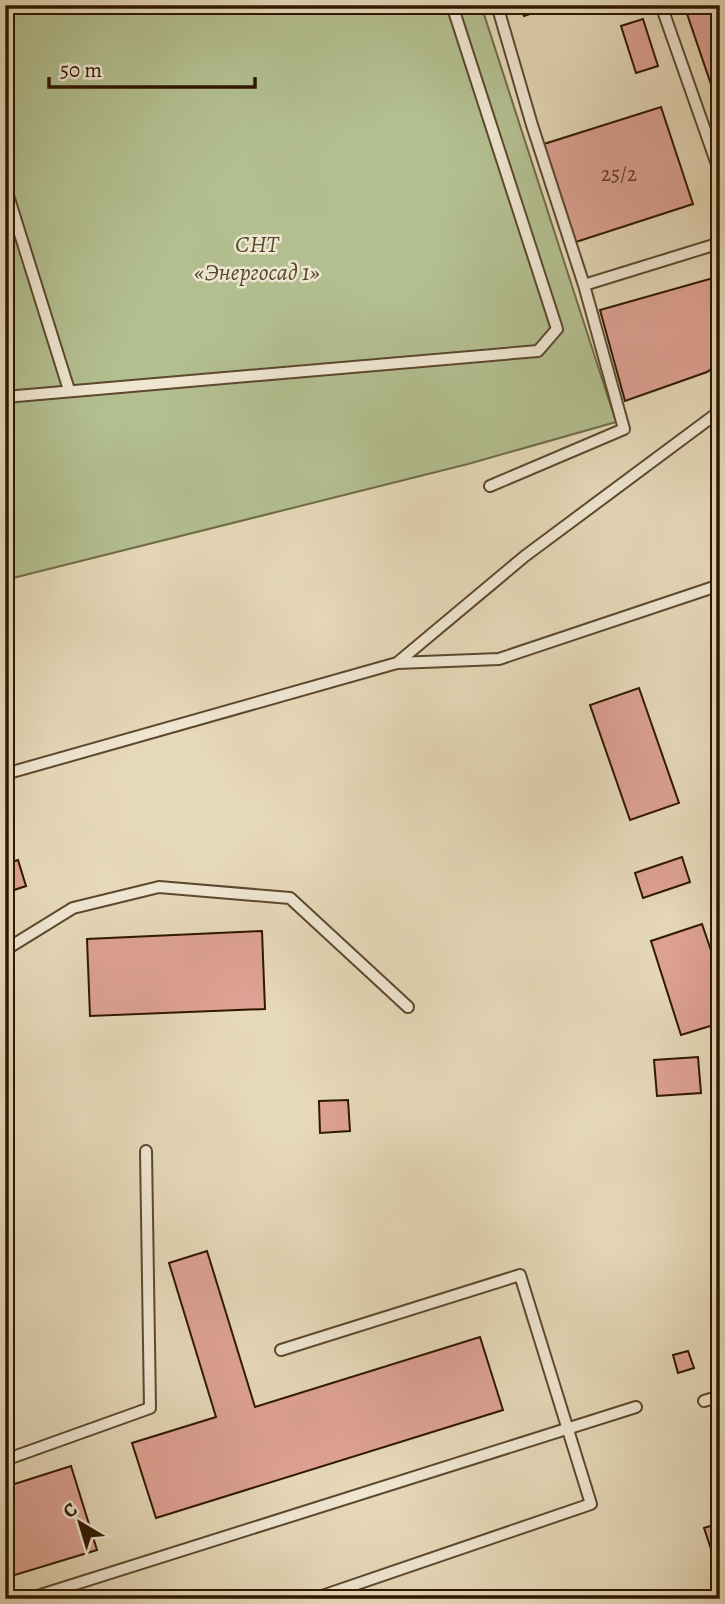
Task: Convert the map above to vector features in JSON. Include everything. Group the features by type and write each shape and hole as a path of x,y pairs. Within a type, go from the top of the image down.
{"lane":[{"path":"5,397 538,351 557,328 452,5"},
{"path":"490,486 624,429 584,285 532,125 497,5"},
{"path":"662,5 720,173"},
{"path":"5,186 69,390"},
{"path":"584,285 720,243"},
{"path":"397,663 524,555 720,411"},
{"path":"5,774 397,663 499,659 720,585"},
{"path":"5,950 73,908 159,887 290,898 408,1007"},
{"path":"5,1460 150,1408 146,1151"},
{"path":"281,1350 520,1275 591,1504 313,1599"},
{"path":"704,1401 720,1396"},
{"path":"28,1599 636,1407"},
{"path":"712,1599 720,1596"}],"green space":[{"name":"СНТ «Энергосад 1»","path":"5,5 481,5 616,422 468,464 5,580"}],"building":[{"path":"520,5 557,5 524,16"},
{"path":"684,5 720,5 720,105 718,105"},
{"path":"643,19 658,66 636,73 621,26"},
{"path":"661,107 693,204 576,242 544,144"},
{"path":"720,276 720,363 707,372 625,401 600,310"},
{"path":"639,688 679,803 630,820 590,705"},
{"path":"682,857 690,882 643,898 635,873"},
{"path":"18,860 26,886 5,893 5,864"},
{"path":"702,924 720,977 720,1023 681,1035 651,941"},
{"path":"262,931 265,1009 90,1016 87,939"},
{"path":"698,1057 701,1093 657,1096 654,1060"},
{"path":"348,1100 350,1131 320,1133 319,1101"},
{"path":"207,1251 255,1407 480,1337 503,1410 156,1518 132,1443 216,1417 169,1263"},
{"path":"688,1351 694,1368 678,1373 673,1355"},
{"path":"71,1466 97,1550 5,1578 5,1487"},
{"path":"720,1523 720,1553 713,1555 704,1528"}]}
